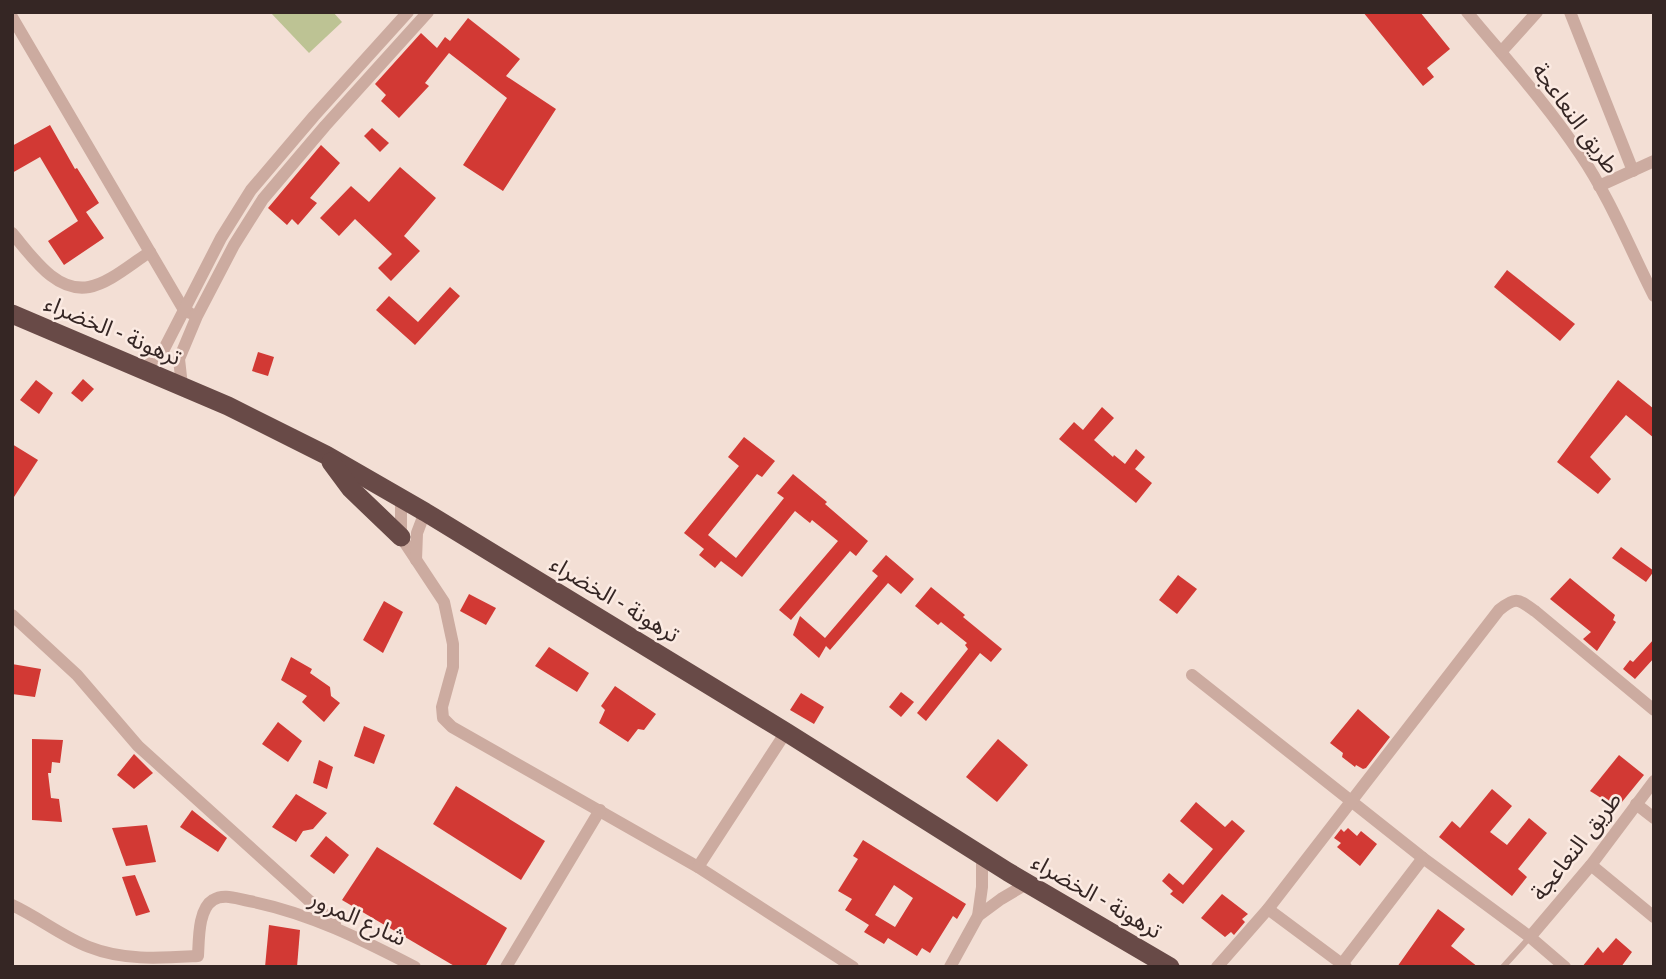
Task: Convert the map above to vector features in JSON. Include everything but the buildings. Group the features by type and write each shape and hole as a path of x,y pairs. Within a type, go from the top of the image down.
{"highway":[{"name":"ترهونة - الخضراء","path":"12,314 182,386 326,455 425,512 982,855 1170,967"},
{"path":"326,455 351,489 401,537"}],"street":[{"path":"144,369 163,351 221,237 251,190 408,12"},
{"path":"182,386 179,359 197,316 234,245 263,199 428,12"},
{"name":"طريق النعاعجة","path":"1467,12 1549,110 1581,155 1600,186 1654,296"},
{"path":"1501,52 1537,12"},
{"path":"1570,12 1633,171"},
{"path":"12,18 184,310 197,316"},
{"path":"358,67 369,77"},
{"path":"1600,186 1654,161"},
{"path":"12,233 38,264 57,280 73,286 89,287 110,278 150,252"},
{"path":"401,498 401,537 443,602 453,644 453,667 442,707 443,718 452,727 698,867 853,967"},
{"path":"416,560 417,533 425,512"},
{"path":"1216,967 1268,909 1499,610 1511,600 1520,600 1535,611 1654,710"},
{"path":"12,615 77,675 138,746 342,929"},
{"path":"1192,675 1565,967"},
{"path":"698,867 786,732"},
{"name":"طريق النعاعجة","path":"1530,937 1591,865 1654,781"},
{"path":"1636,804 1654,818"},
{"path":"506,967 600,810"},
{"path":"950,967 978,916 982,855"},
{"path":"1268,909 1344,965 1423,858"},
{"path":"1591,865 1654,917"},
{"path":"978,916 1028,883"},
{"name":"شارع المرور","path":"12,905 88,947 133,957 161,958 198,956 205,907 222,895 283,908 342,929 415,967"}],"lane":[{"path":"1503,967 1530,937"}],"green space":[{"path":"270,12 333,12 342,22 309,53"}]}
